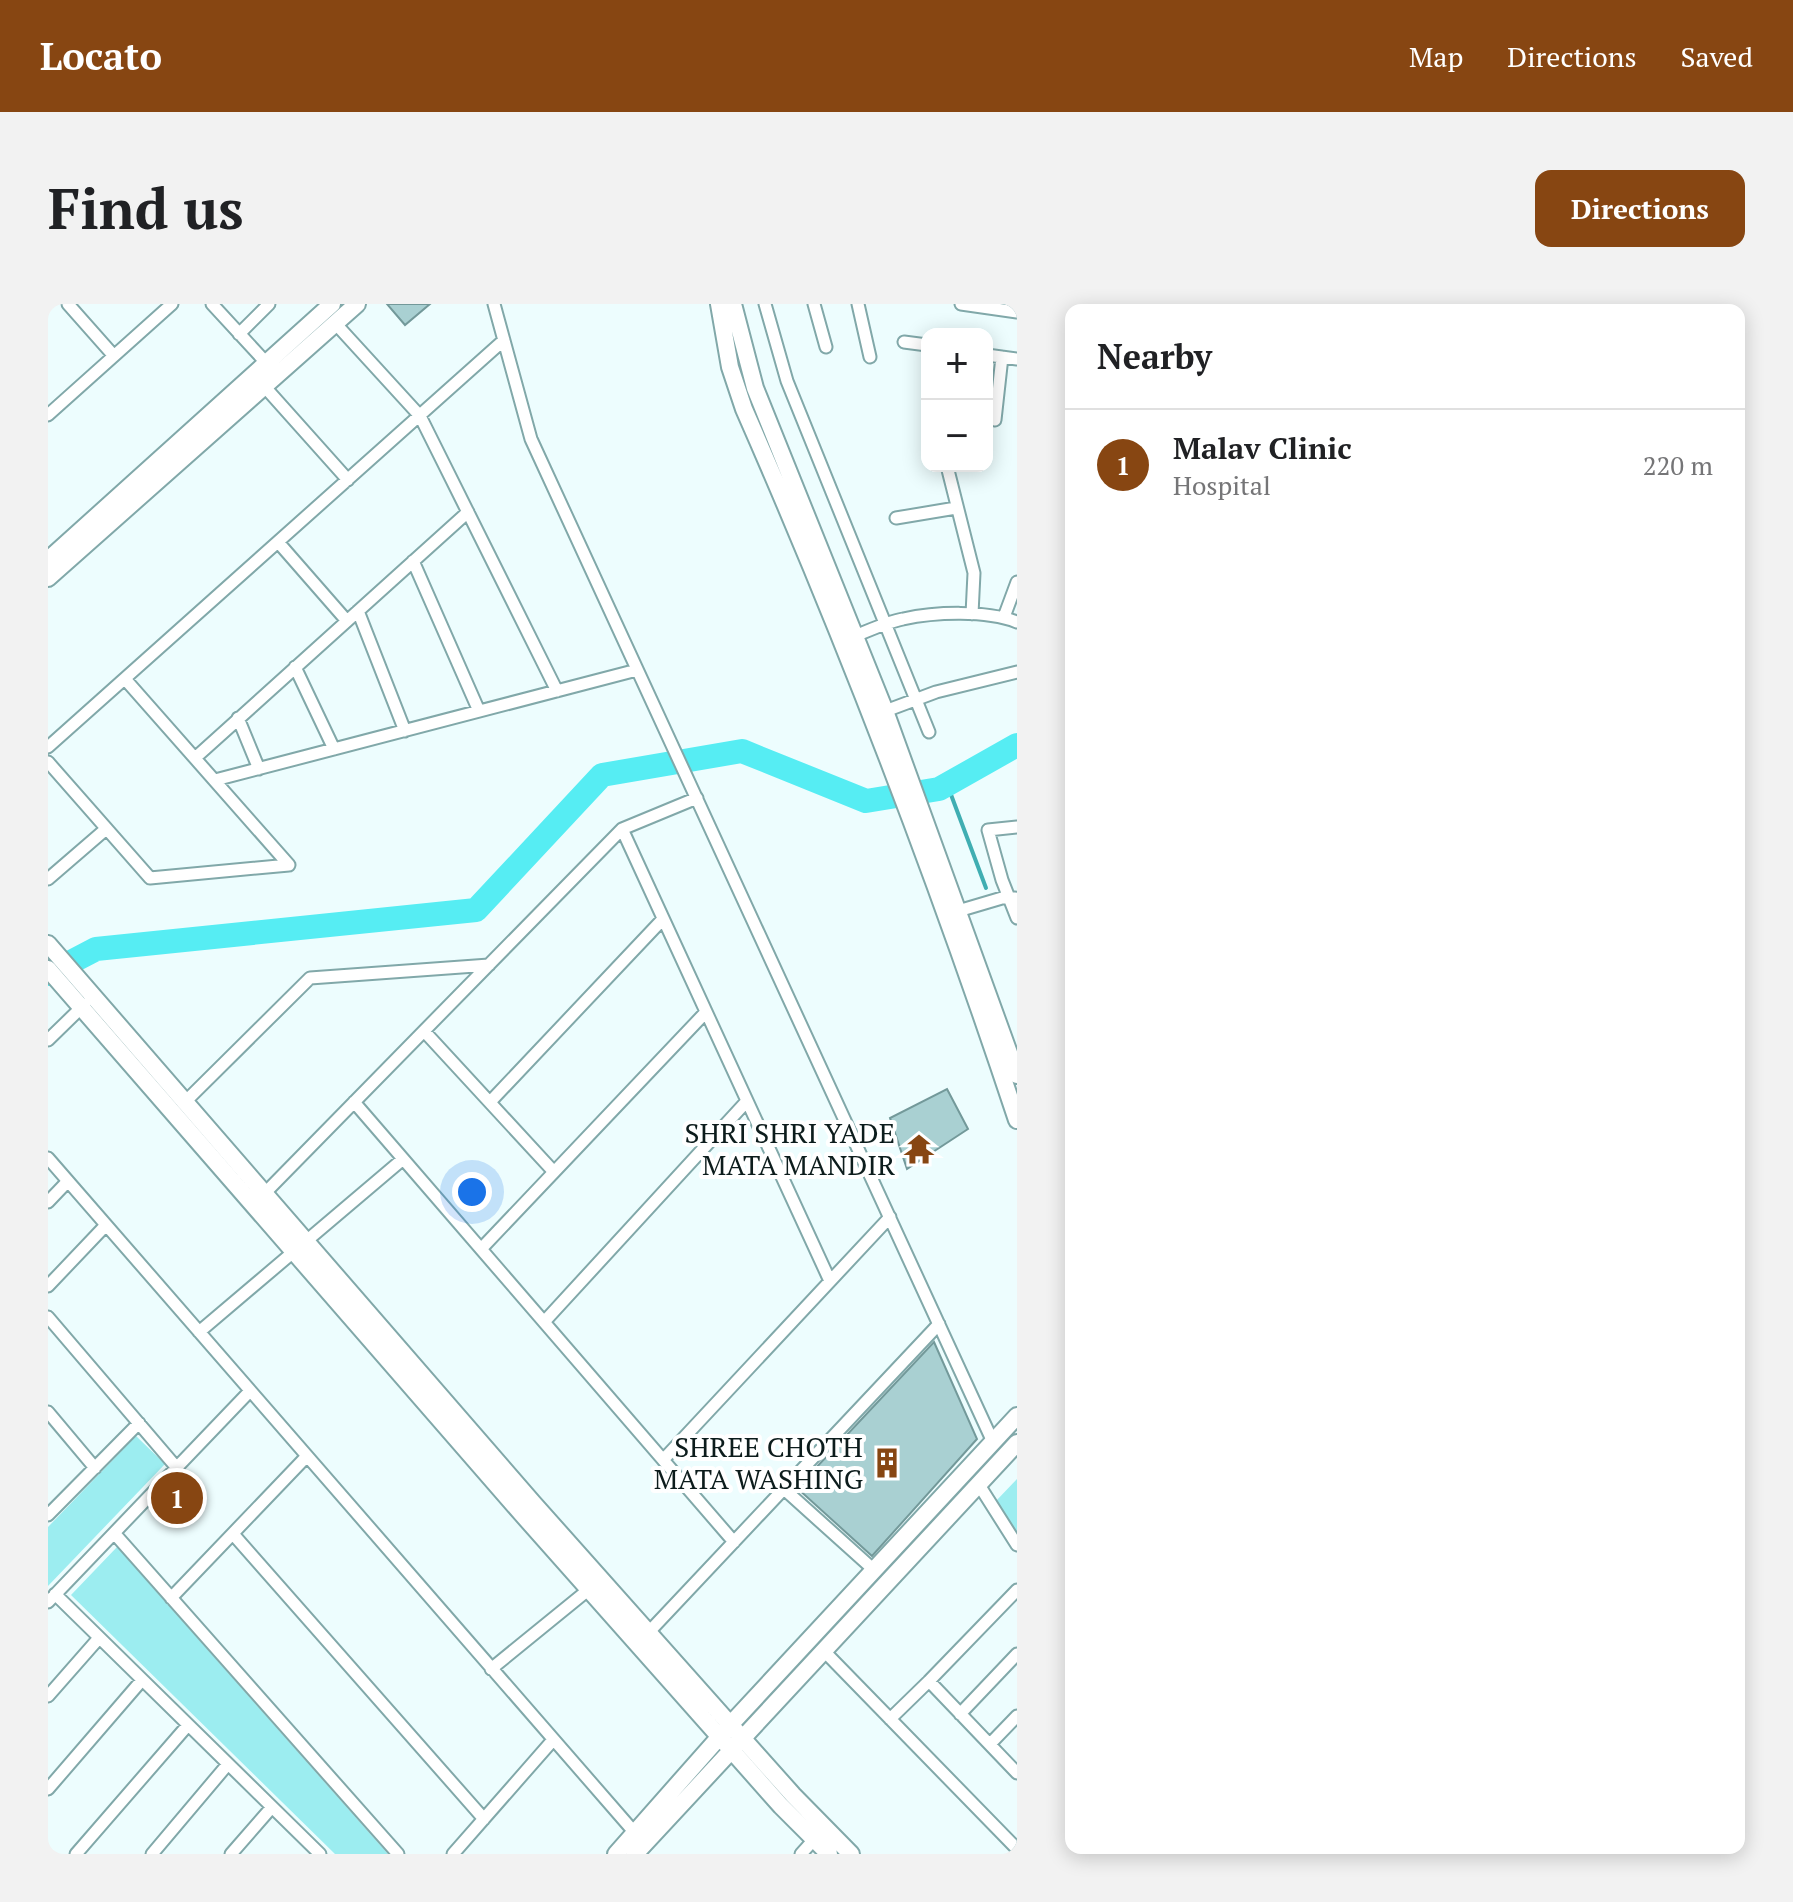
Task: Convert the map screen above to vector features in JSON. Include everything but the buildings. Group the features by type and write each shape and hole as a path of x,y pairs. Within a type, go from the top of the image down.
{"street":[{"path":"68,304 114,356"},
{"path":"48,415 172,304"},
{"path":"212,304 239,334 348,480"},
{"path":"239,334 269,304"},
{"path":"48,578 269,375 332,304"},
{"path":"48,560 357,304"},
{"path":"494,304 531,439 993,1442"},
{"path":"719,304 730,367 744,409 879,714"},
{"path":"733,304 755,388 855,636 1017,1120"},
{"path":"765,304 787,381 929,732"},
{"path":"814,304 826,347"},
{"path":"858,304 870,357"},
{"path":"961,304 1017,312"},
{"path":"335,323 420,416 557,691"},
{"path":"48,747 504,340"},
{"path":"904,342 921,344"},
{"path":"993,356 1017,359"},
{"path":"995,420 1002,357"},
{"path":"948,472 974,573 972,614"},
{"path":"896,518 956,508"},
{"path":"195,758 468,512"},
{"path":"278,542 347,621"},
{"path":"413,561 479,711"},
{"path":"1004,617 1017,582"},
{"path":"358,611 405,731"},
{"path":"855,636 903,619 972,614 1004,617 1017,622"},
{"path":"295,667 334,749"},
{"path":"215,780 637,670"},
{"path":"879,714 915,700 1017,672"},
{"path":"48,762 150,878 289,865 125,679"},
{"path":"238,718 259,769"},
{"path":"265,1193 622,829 696,794"},
{"path":"1017,827 988,830 1013,898 1017,918"},
{"path":"48,879 106,829"},
{"path":"622,829 830,1281"},
{"path":"923,836 958,911 1017,1075"},
{"path":"958,911 1013,898"},
{"path":"490,1102 663,919"},
{"path":"48,944 85,999 595,1584 819,1833 851,1854"},
{"path":"185,1102 310,978 489,965"},
{"path":"48,969 85,999 185,1102 265,1193 300,1247"},
{"path":"48,1040 85,999"},
{"path":"481,1249 706,1012"},
{"path":"424,1031 554,1172"},
{"path":"544,1322 747,1101"},
{"path":"354,1102 734,1542"},
{"path":"48,1158 635,1833"},
{"path":"199,1332 403,1159"},
{"path":"48,1202 68,1181"},
{"path":"663,1460 890,1217"},
{"path":"48,1286 106,1225"},
{"path":"48,1317 177,1468"},
{"path":"648,1633 939,1324"},
{"path":"250,1391 52,1598 99,1638 316,1852"},
{"path":"48,1412 95,1468"},
{"path":"616,1854 725,1730 1017,1416"},
{"path":"49,1511 139,1423"},
{"path":"635,1854 1017,1443"},
{"path":"171,1598 307,1456"},
{"path":"979,1485 1017,1545"},
{"path":"784,1489 874,1570"},
{"path":"114,1533 398,1854"},
{"path":"233,1534 484,1819"},
{"path":"595,1584 648,1633 725,1730"},
{"path":"491,1669 595,1584"},
{"path":"890,1719 1017,1590"},
{"path":"48,1696 99,1638"},
{"path":"824,1651 1017,1849"},
{"path":"960,1714 1017,1654"},
{"path":"48,1789 142,1680"},
{"path":"929,1681 1017,1773"},
{"path":"990,1744 1017,1716"},
{"path":"76,1854 188,1725"},
{"path":"453,1854 553,1740"},
{"path":"152,1854 228,1764"},
{"path":"231,1854 272,1807"},
{"path":"801,1854 819,1833"},
{"path":"819,1833 829,1854"}],"shaded area":[{"path":"136,1436 165,1464 48,1586 48,1527"},
{"path":"1017,1479 1017,1536 995,1502"},
{"path":"117,1547 388,1854 335,1854 71,1595"}],"waterway":[{"path":"48,974 96,949 476,910 602,775 742,751 866,801 939,789 1017,745"},
{"path":"947,784 986,888"}],"place":[{"name":"SHRI SHRI YADE MATA MANDIR","path":"919,1149"},
{"name":"SHREE CHOTH MATA WASHING","path":"887,1463"},
{"name":"Malav Clinic","path":"177,1498"}]}
